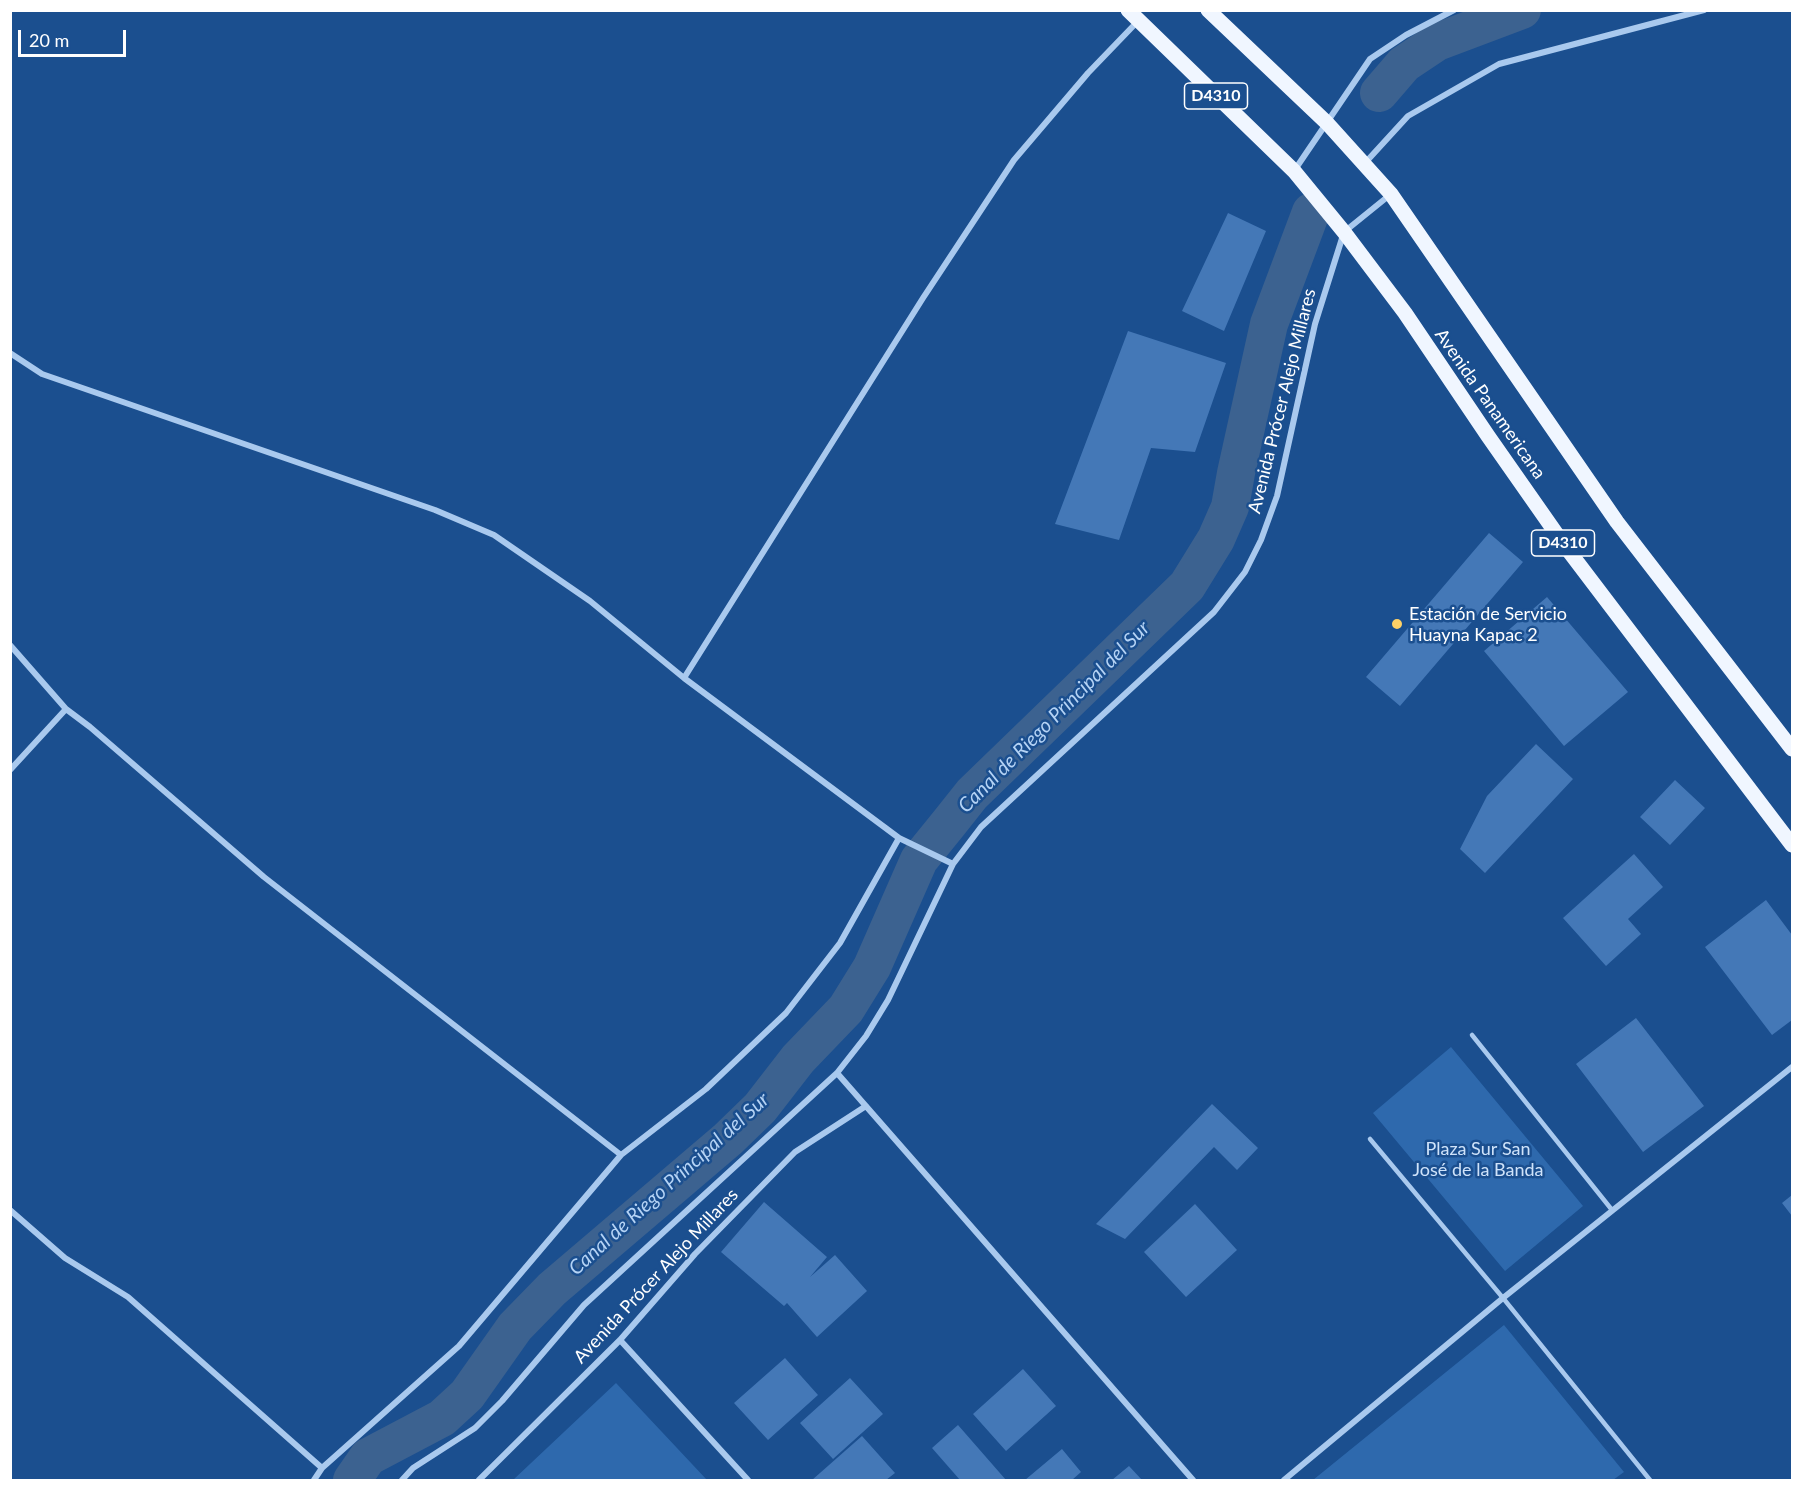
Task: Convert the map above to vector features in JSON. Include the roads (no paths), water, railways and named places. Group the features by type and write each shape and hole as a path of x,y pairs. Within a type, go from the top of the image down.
{"main road":[{"name":"Avenida Panamericana","path":"1208,10 1327,123 1391,194 1617,522 1792,749"},
{"name":"Avenida Panamericana","path":"1133,16 1294,171 1344,232 1405,313 1565,546 1792,845"}],"street":[{"path":"1294,171 1370,59 1406,35 1454,10"},
{"path":"1364,164 1408,116 1499,64 1704,10"},
{"path":"684,678 923,298 1014,160 1133,16"},
{"path":"1344,232 1391,194"},
{"name":"Avenida Prócer Alejo Millares","path":"402,1480 413,1468 475,1428 502,1401 584,1305 837,1073 866,1036 888,1000 953,864 981,826 1214,612 1245,572 1261,540 1277,496 1315,324 1344,232"},
{"path":"10,353 42,374 435,510 494,535 590,601 684,678 898,837 953,864"},
{"path":"10,645 66,709 264,876 621,1155"},
{"path":"10,770 66,709"},
{"path":"314,1480 322,1468 459,1346 621,1155 706,1089 786,1013 840,943 898,837"},
{"path":"1284,1480 1611,1210 1792,1067"},
{"path":"837,1073 1193,1480"},
{"name":"Avenida Prócer Alejo Millares","path":"479,1480 620,1340 695,1254 795,1152 866,1106"},
{"path":"10,1210 65,1258 128,1297 322,1468"},
{"path":"620,1340 748,1480"}],"lane":[{"path":"1472,1035 1611,1210"},
{"path":"1370,1138 1650,1480"}],"waterway":[{"name":"Canal de Riego Principal del Sur","path":"1379,93 1404,64 1437,42 1522,10"},
{"name":"Canal de Riego Principal del Sur","path":"352,1480 368,1457 442,1418 467,1395 515,1327 552,1289 728,1139 760,1108 798,1059 846,1009 872,967 919,860 972,794 1187,586 1216,539 1230,507 1269,324 1311,212"}],"place":[{"name":"Estación de Servicio Huayna Kapac 2","path":"1397,624"}],"park label":[{"name":"Plaza Sur San José de la Banda","path":"1478,1159"}]}
